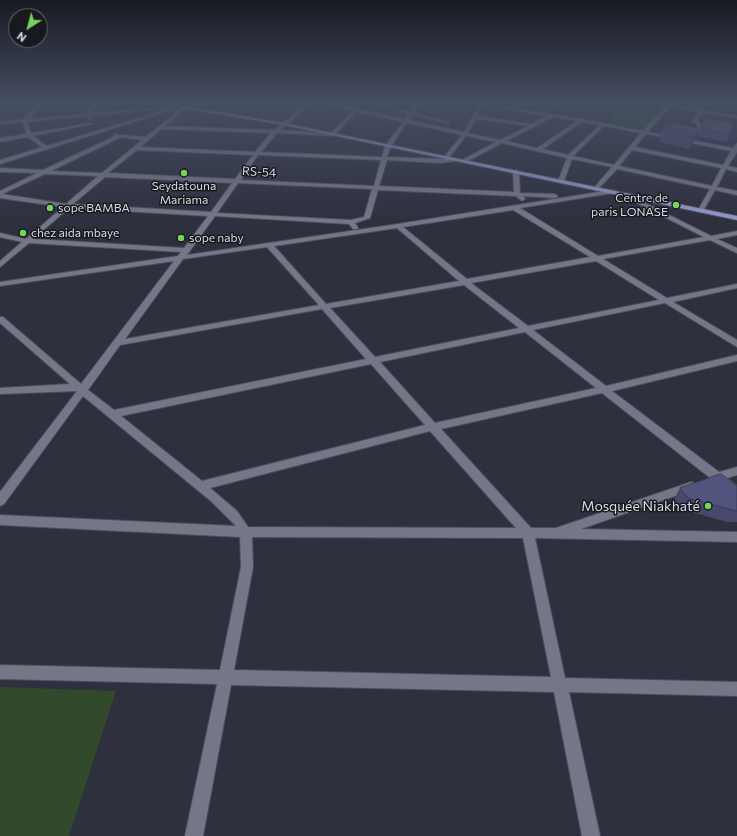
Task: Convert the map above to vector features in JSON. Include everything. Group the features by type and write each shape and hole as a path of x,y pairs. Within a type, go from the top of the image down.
{"main road":[{"path":"367,142 737,218"}],"street":[{"path":"38,142 47,148"},
{"path":"0,162 67,142"},
{"path":"0,194 107,142"},
{"path":"0,265 142,142"},
{"path":"0,501 80,389 117,343 266,142"},
{"path":"367,218 384,158 391,142"},
{"path":"446,158 459,142"},
{"path":"501,142 737,193"},
{"path":"464,162 501,142"},
{"path":"538,150 550,142"},
{"path":"561,181 570,156 585,142"},
{"path":"596,189 635,142"},
{"path":"694,142 736,148 701,210"},
{"path":"134,148 384,158 440,162 454,160"},
{"path":"630,148 737,170"},
{"name":"RS-54","path":"0,170 236,182 517,193 575,198"},
{"path":"516,172 517,193 526,204"},
{"path":"0,284 398,226 513,206 611,192"},
{"path":"0,194 68,206 351,222 367,218 388,227"},
{"path":"627,196 737,252"},
{"path":"513,206 737,344"},
{"path":"351,222 356,232"},
{"path":"398,226 465,282 737,492"},
{"path":"117,343 711,239 737,233"},
{"path":"0,235 27,241 186,250"},
{"path":"269,245 528,533 591,836"},
{"path":"113,414 737,286"},
{"path":"0,320 80,389 113,414 233,514 246,532 249,547 247,567 194,836"},
{"path":"199,486 432,427 606,390 737,358"},
{"path":"0,391 80,389"},
{"path":"553,534 718,476 737,471"},
{"path":"0,520 246,532 528,533 737,537"},
{"path":"0,672 737,689"}],"green space":[{"path":"0,687 116,691 69,836 0,836"}],"building":[{"path":"721,474 737,486 737,511 688,498 680,488"}],"place":[{"name":"Seydatouna Mariama","path":"184,173"},
{"name":"Centre de paris LONASE","path":"676,205"},
{"name":"sope BAMBA","path":"50,208"},
{"name":"chez aida mbaye","path":"23,233"},
{"name":"sope naby","path":"181,238"},
{"name":"Mosquée Niakhaté","path":"708,506"}]}
